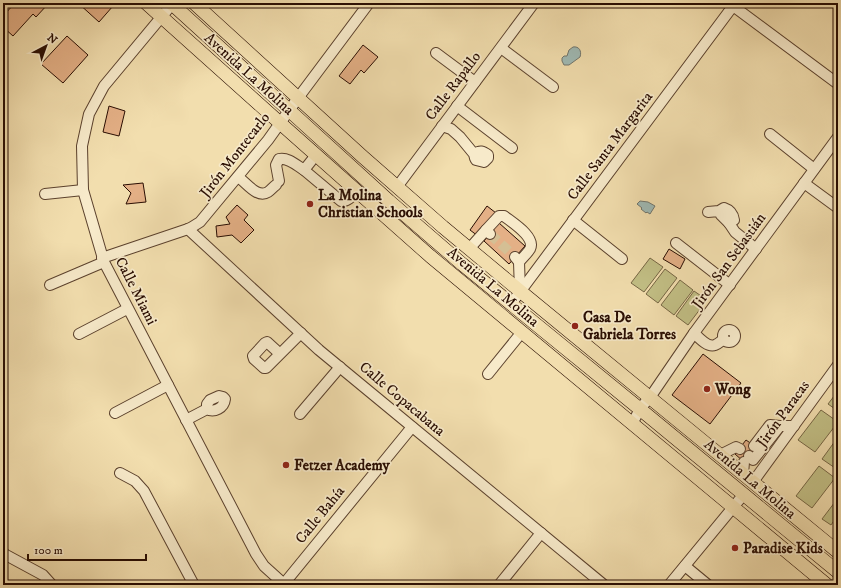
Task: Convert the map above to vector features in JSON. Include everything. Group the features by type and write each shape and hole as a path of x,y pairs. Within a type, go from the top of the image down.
{"main road":[{"name":"Avenida La Molina","path":"146,3 430,256 827,585"},
{"name":"Avenida La Molina","path":"194,3 396,187 469,249 720,455 750,468 838,552"},
{"name":"Avenida La Molina","path":"172,4 289,111 462,264 838,572"},
{"path":"691,451 720,455"},
{"path":"750,468 774,519"},
{"path":"794,536 804,566"}],"street":[{"name":"Jirón Montecarlo","path":"50,286 103,260 188,229 200,222 268,140 369,3"},
{"name":"Calle Rapallo","path":"396,187 534,3"},
{"name":"Calle Miami","path":"172,4 104,86 89,114 82,146 83,190 103,260 127,309 256,554 264,566 284,585"},
{"path":"731,4 838,84"},
{"name":"Calle Santa Margarita","path":"511,304 731,4"},
{"path":"501,48 553,87"},
{"path":"436,52 475,82"},
{"path":"457,106 512,148"},
{"path":"442,126 451,129 460,137 474,154"},
{"path":"770,134 814,169"},
{"name":"Jirón San Sebastián","path":"632,424 640,409 838,137"},
{"path":"304,170 316,155"},
{"path":"238,177 244,180 259,194 267,193 278,183 276,165 279,159 284,158 304,170 341,201 345,202 356,190"},
{"path":"804,184 838,208"},
{"path":"44,194 83,190"},
{"path":"708,212 719,211 724,208 729,210 734,215 734,220 729,223 735,232 756,249"},
{"path":"469,249 488,232 499,216 504,216 523,231 528,236 531,243 530,249 517,259 520,291"},
{"path":"572,220 622,259"},
{"name":"Calle Copacabana","path":"188,229 340,367 604,585"},
{"path":"676,243 730,285"},
{"path":"78,334 127,309"},
{"path":"488,374 522,332"},
{"path":"279,353 301,333"},
{"path":"694,334 710,346 724,339"},
{"name":"Jirón Paracas","path":"750,468 794,426 838,365"},
{"path":"300,414 340,367"},
{"path":"115,413 168,385"},
{"path":"186,420 207,409"},
{"path":"754,446 770,425 794,426"},
{"path":"750,468 780,426"},
{"name":"Calle Bahía","path":"284,585 412,427"},
{"path":"720,455 736,447 740,449"},
{"path":"120,473 135,481 144,491 194,585"},
{"path":"669,585 744,494"},
{"path":"499,585 541,533"},
{"path":"3,553 43,575 52,585"},
{"path":"685,566 708,585"}],"shaded area":[{"path":"650,258 663,267 644,292 631,283"},
{"path":"665,269 677,278 658,303 646,294"},
{"path":"680,280 693,290 674,315 661,305"},
{"path":"694,291 707,300 688,325 676,316"},
{"path":"838,391 838,411 828,404"},
{"path":"821,410 838,422 815,452 798,440"},
{"path":"838,437 838,470 822,459"},
{"path":"819,466 835,478 812,508 796,496"},
{"path":"838,498 838,515 831,525 822,519"}],"water":[{"path":"573,47 580,49 580,57 569,65 564,65 562,58 567,56 569,50"},
{"path":"640,201 648,202 655,206 650,214 647,212 646,213 637,204"}],"building":[{"path":"15,3 48,4 36,17 33,14 13,36 3,27 3,16"},
{"path":"78,3 110,3 113,6 99,22"},
{"path":"67,36 88,55 63,83 41,64"},
{"path":"363,45 378,57 364,73 361,70 350,84 339,76"},
{"path":"109,106 125,111 119,136 103,132"},
{"path":"143,183 146,202 126,204 131,193 123,185"},
{"path":"237,205 248,215 244,220 254,230 241,243 232,235 217,237 216,226 230,224 226,217"},
{"path":"487,206 496,213 478,236 470,230"},
{"path":"499,223 525,246 509,264 484,241"},
{"path":"669,249 685,259 680,269 663,259"},
{"name":"Wong","path":"703,354 741,383 710,424 672,395"},
{"path":"746,440 756,447 744,462 735,454"}],"tunnel":[{"path":"490,234 515,257"}],"place":[{"name":"La Molina Christian Schools","path":"310,204"},
{"name":"Casa De Gabriela Torres","path":"575,326"},
{"name":"Wong","path":"707,389"},
{"name":"Fetzer Academy","path":"286,465"},
{"name":"Paradise Kids","path":"735,548"}]}
